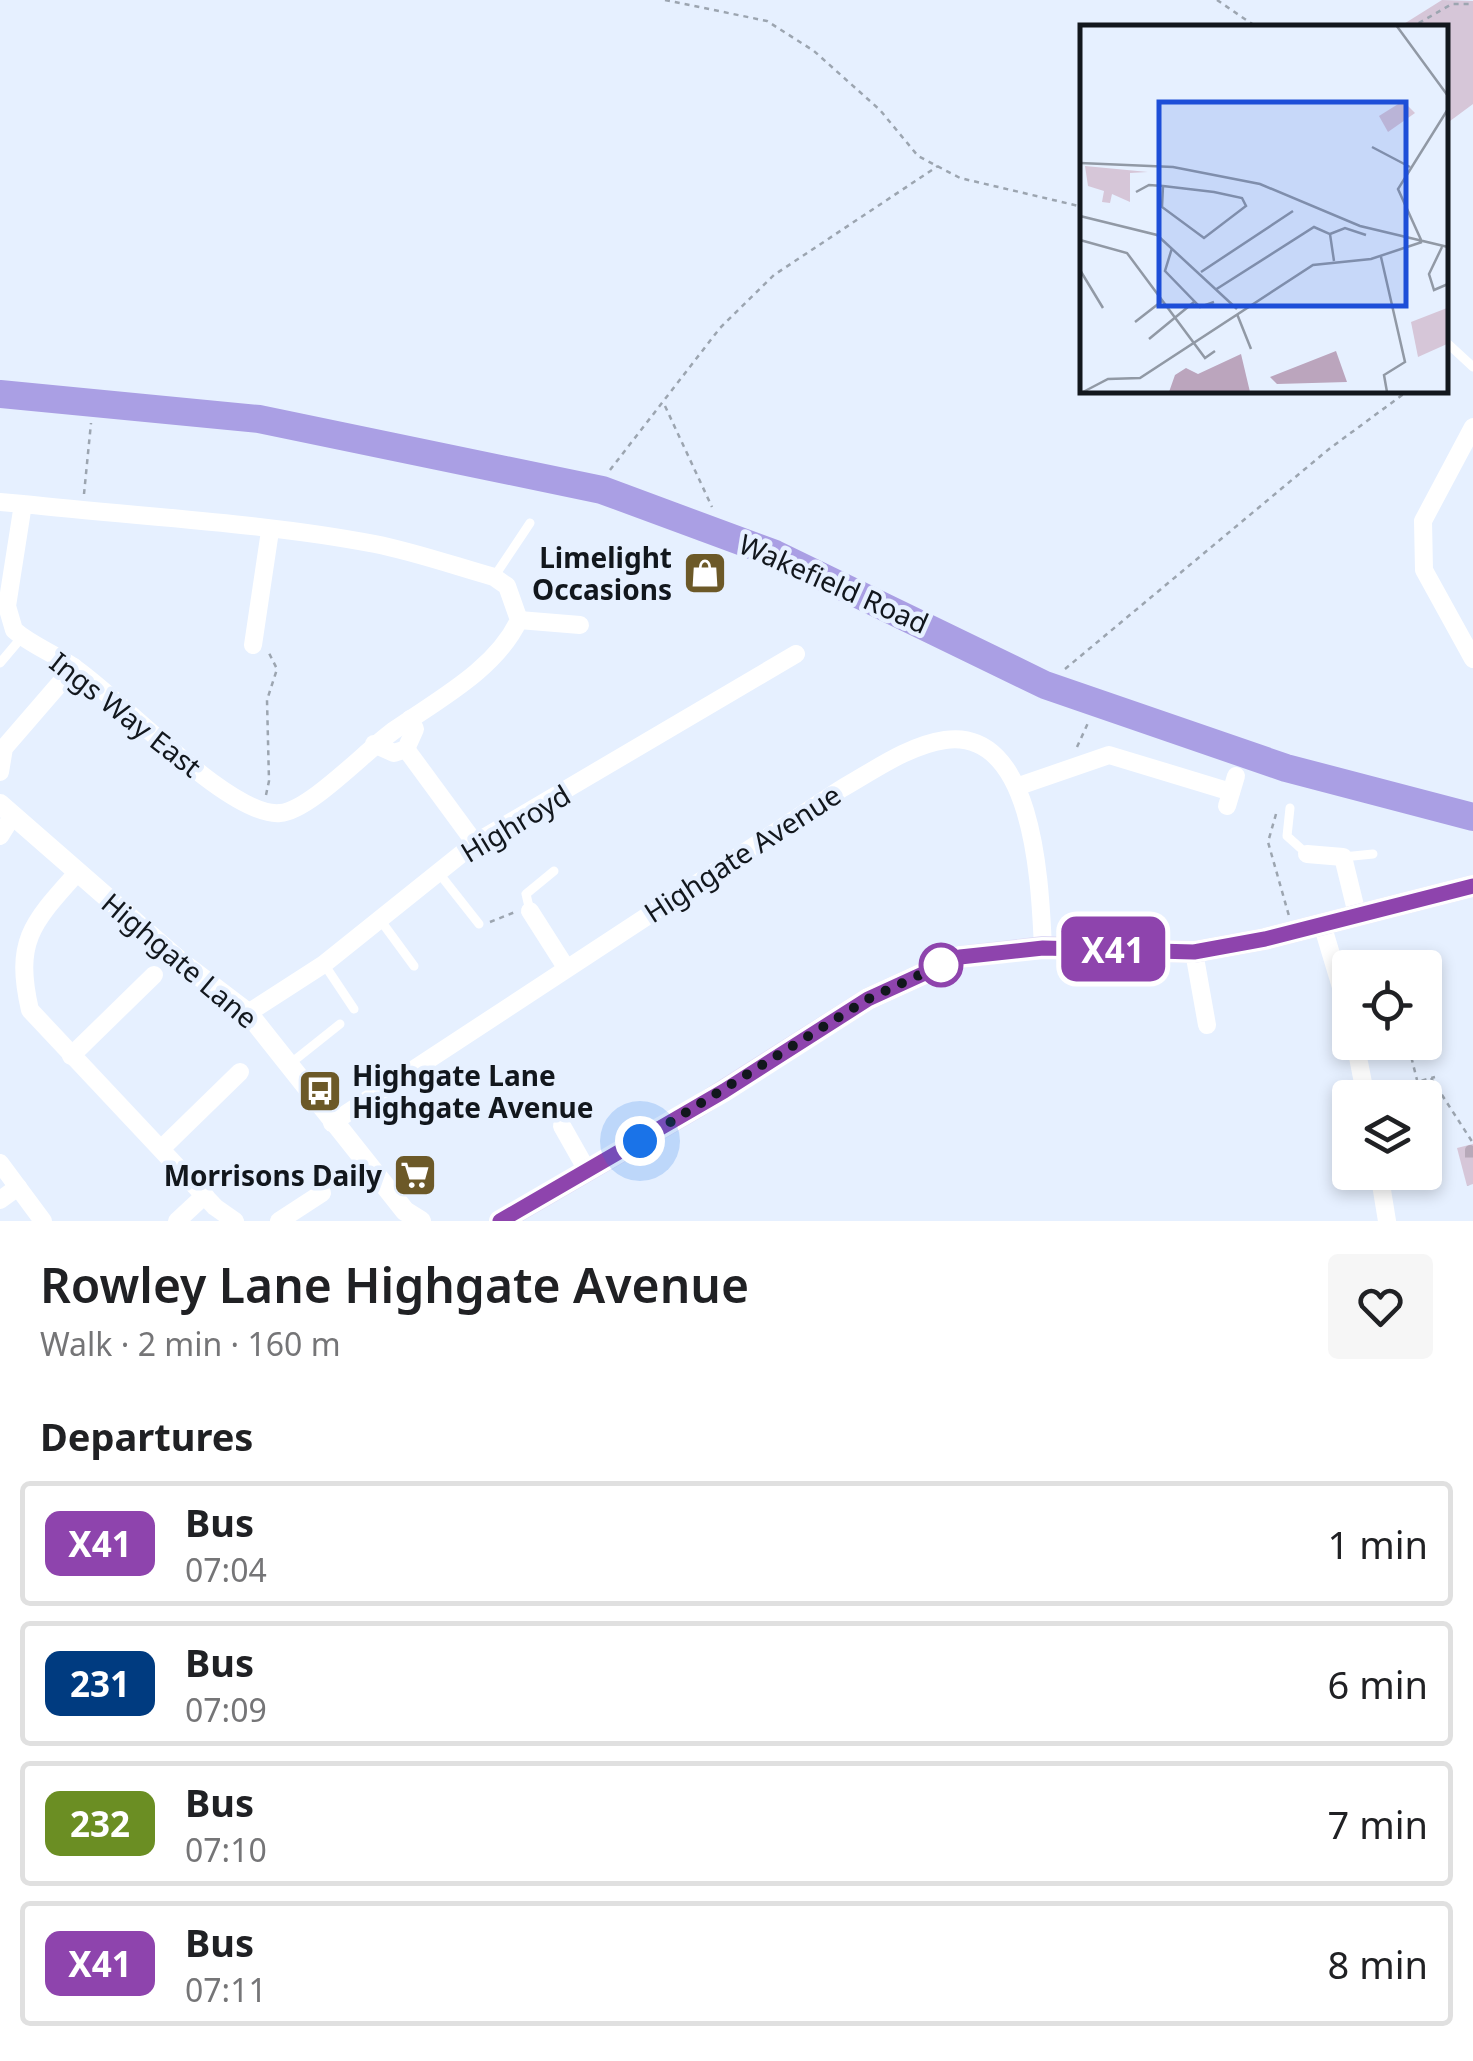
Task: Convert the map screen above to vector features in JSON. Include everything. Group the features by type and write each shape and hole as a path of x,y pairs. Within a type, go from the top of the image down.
{"highway":[{"name":"Wakefield Road","path":"0,391 81,390 176,409"},
{"name":"Wakefield Road","path":"0,391 92,404 259,419 602,490 722,532 884,604 1045,685 1286,768 1473,817"}],"main road":[{"path":"501,1221 884,990 960,957 1043,948 1194,952 1294,932 1473,886"}],"street":[{"path":"1473,427 1423,521 1424,570 1473,660"},
{"path":"0,502 378,544 494,576 506,586 519,620 509,642 464,681 374,744 316,794 285,813 264,812"},
{"name":"Ings Way East","path":"22,504 8,606 8,619 22,637 74,666 231,796 264,812"},
{"path":"253,644 270,531"},
{"path":"519,620 580,625"},
{"name":"Highroyd","path":"248,1013 324,964 475,843 796,654"},
{"path":"0,772 4,748 74,666"},
{"path":"374,744 394,753 406,749 414,729 410,718"},
{"name":"Highgate Avenue","path":"332,1123 840,788 923,745 950,739 972,742 1001,761 1019,786"},
{"path":"406,749 475,843"},
{"path":"1043,948 1040,878 1019,786 1110,755 1231,792"},
{"path":"0,836 6,810"},
{"name":"Highgate Lane","path":"6,810 248,1013 405,1212 421,1221"},
{"path":"1306,854 1343,857 1357,914"},
{"path":"77,873 38,916 25,942 22,975 30,1010 205,1195 236,1221"},
{"path":"530,910 565,966"},
{"path":"1322,924 1332,957"},
{"path":"1194,952 1207,1026"},
{"path":"71,1056 154,976"},
{"path":"162,1149 240,1072"},
{"path":"562,1126 588,1172"},
{"path":"0,1163 43,1221"},
{"path":"0,1200 18,1187"},
{"path":"1384,1190 1386,1221"},
{"path":"279,1221 322,1193"},
{"path":"176,1221 205,1195"}],"lane":[{"path":"1448,344 1473,367"},
{"path":"494,576 530,523"},
{"path":"0,663 22,637"},
{"path":"1290,808 1287,836 1306,854"},
{"path":"1343,857 1373,854"},
{"path":"530,910 526,894 554,871"},
{"path":"438,872 479,924"},
{"path":"381,921 414,966"},
{"path":"324,964 354,1010"},
{"path":"290,1063 340,1024"}],"path":[{"path":"665,0 767,21 814,50 880,110 918,156 1008,192 1080,207"},
{"path":"1217,0 1254,25"},
{"path":"1415,25 1452,4 1473,4"},
{"path":"602,490 618,454 664,404 720,328 774,275 938,166"},
{"path":"1045,685 1328,449 1406,392"},
{"path":"82,511 92,404"},
{"path":"664,404 722,532"},
{"path":"253,644 268,651 277,668 267,700 270,781 264,812"},
{"path":"1067,770 1092,715 1101,719 1102,706"},
{"path":"1277,813 1268,842 1294,932"},
{"path":"479,924 530,910"},
{"path":"1442,1093 1473,1143"}],"green space":[{"path":"1442,0 1473,1 1473,104 1448,123 1448,25 1402,25"},
{"path":"1473,1144 1473,1184 1467,1186 1457,1148"}],"bus line":[{"name":"X41","path":"500,1221 529,1208 724,1091 868,999 960,957 1043,948 1194,952 1265,939 1473,886"}],"place":[{"name":"Limelight Occasions","path":"705,573"},
{"name":"Highgate Lane Highgate Avenue","path":"320,1091"},
{"name":"Morrisons Daily","path":"415,1175"}],"route":[{"path":"640,1141 868,999 941,965"}]}
